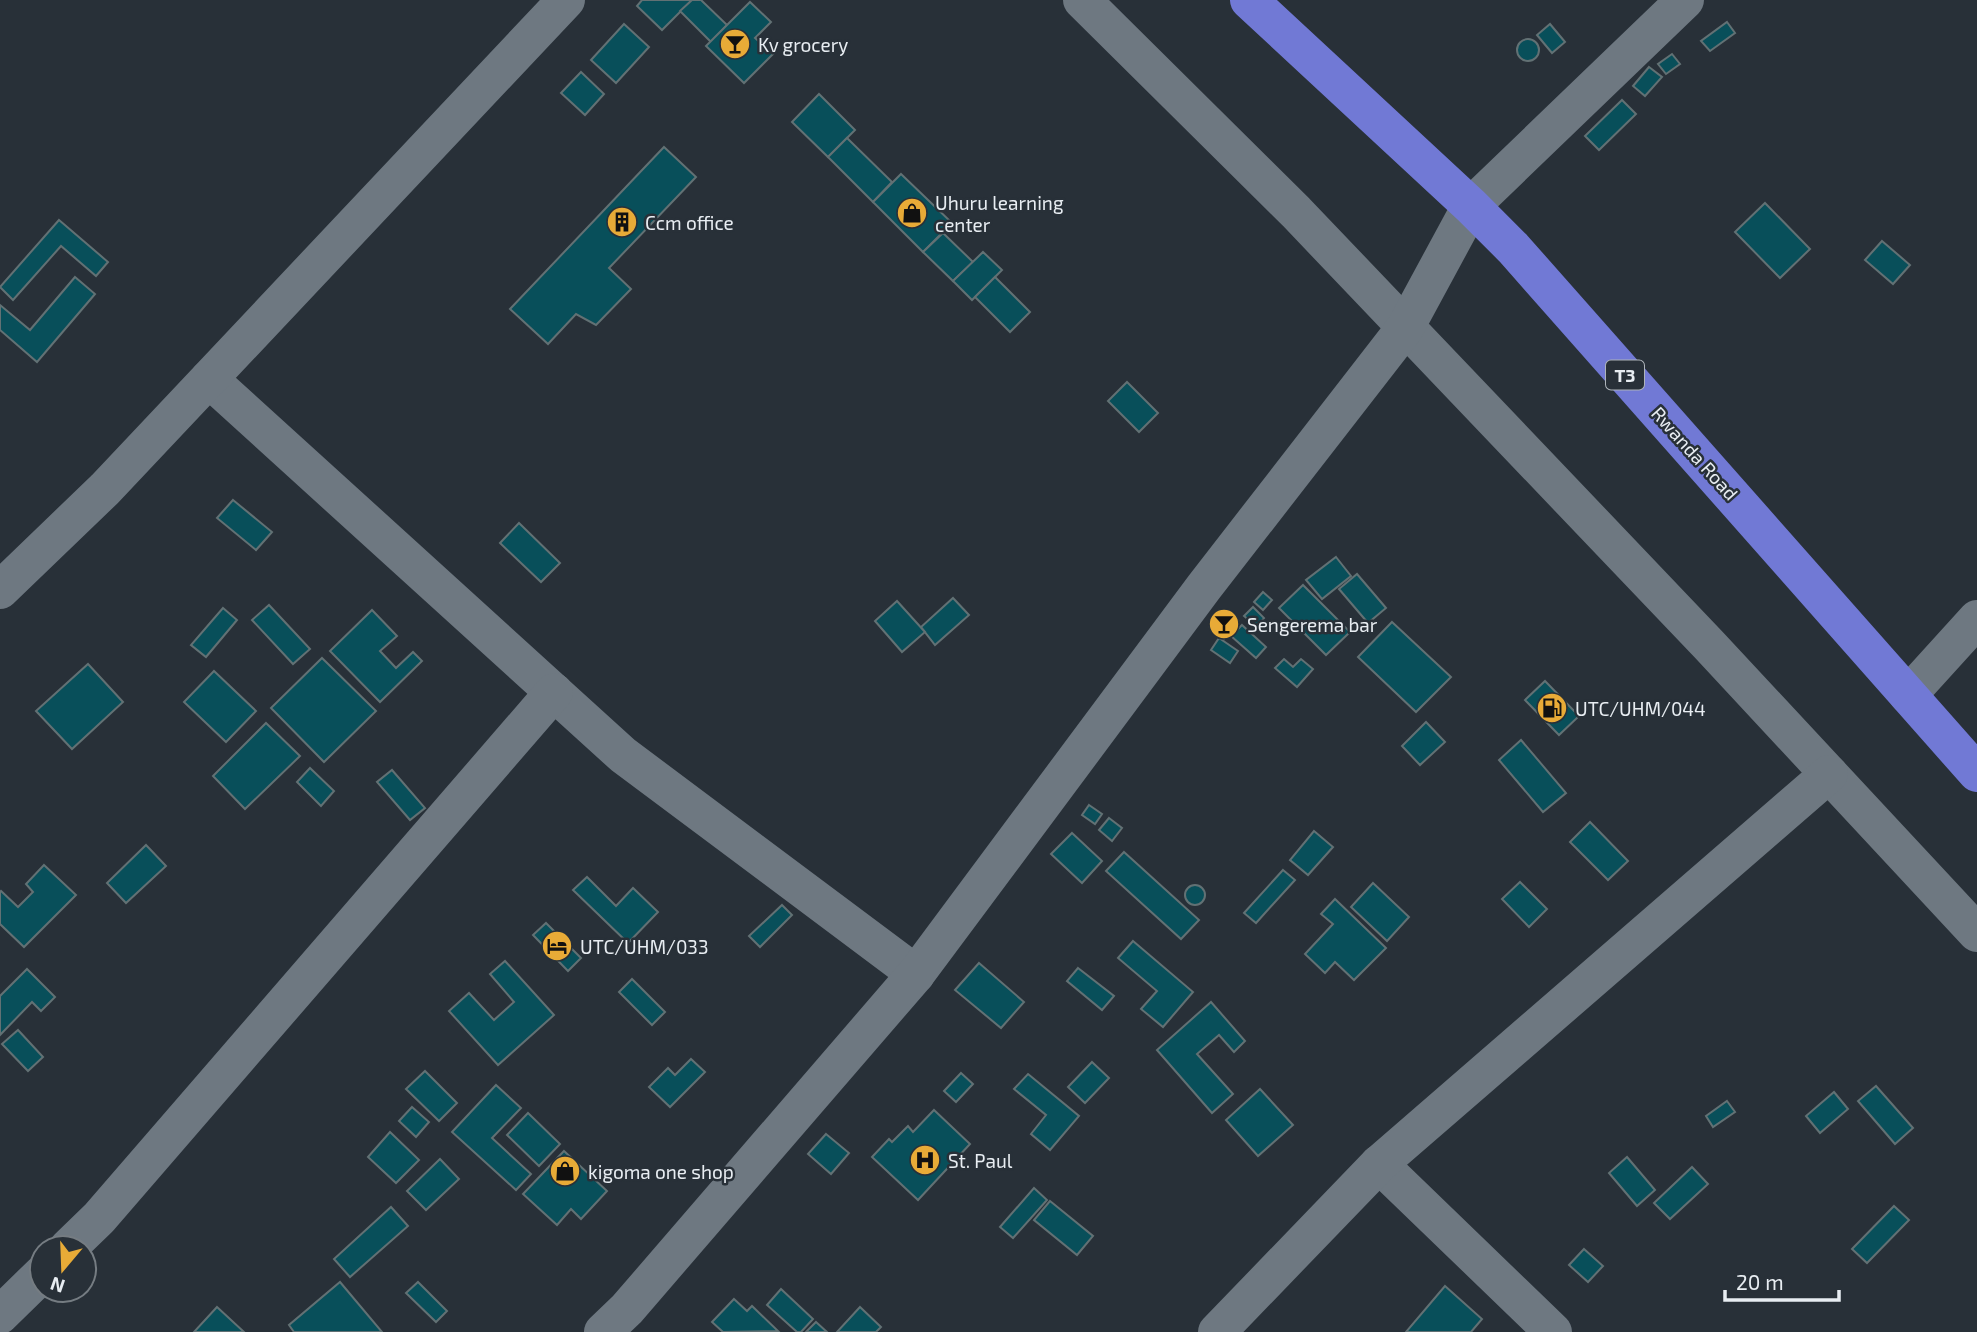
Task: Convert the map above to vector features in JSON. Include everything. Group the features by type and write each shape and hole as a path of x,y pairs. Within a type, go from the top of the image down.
{"highway":[{"name":"Rwanda Road","path":"1249,0 1513,248 1977,772"}],"street":[{"path":"0,590 105,489 566,0"},
{"path":"1082,0 1286,203 1690,625 1977,933"},
{"path":"603,1332 627,1309 916,974 1204,587 1405,328 1471,206 1685,0"},
{"path":"209,379 623,755 916,974"},
{"path":"1908,695 1977,619"},
{"path":"82,1234 554,692"},
{"path":"1217,1332 1379,1164 1829,775"},
{"path":"1379,1164 1553,1332"},
{"path":"0,1315 28,1288"}],"building":[{"path":"642,0 692,0 662,30 637,6"},
{"path":"692,0 701,0 727,25 711,42 680,11"},
{"name":"Kv grocery","path":"750,2 771,22 755,38 773,54 744,83 706,46"},
{"path":"1727,22 1735,33 1710,51 1701,41"},
{"path":"624,24 649,47 616,83 591,60"},
{"path":"1550,24 1565,42 1552,53 1537,35"},
{"path":"1528,39 1536,42 1539,50 1536,58 1528,61 1520,58 1517,50 1520,42"},
{"path":"1672,54 1680,64 1666,74 1658,64"},
{"path":"1649,67 1662,77 1645,96 1633,86"},
{"path":"581,72 604,94 585,115 561,93"},
{"path":"819,94 855,130 828,157 792,122"},
{"path":"1622,100 1636,114 1599,150 1585,136"},
{"path":"847,138 892,182 873,202 828,157"},
{"name":"Ccm office","path":"664,147 696,177 609,268 631,289 596,325 576,314 548,344 510,309"},
{"name":"Uhuru learning center","path":"901,174 952,223 923,252 873,202"},
{"path":"1765,203 1810,249 1780,278 1735,232"},
{"path":"59,220 108,262 96,276 61,246 13,300 0,287"},
{"path":"943,233 973,262 953,281 923,252"},
{"path":"1882,241 1910,265 1893,284 1865,260"},
{"path":"983,252 1002,270 972,300 953,281"},
{"path":"75,277 95,294 37,362 0,330 0,305 30,330"},
{"path":"995,277 1030,312 1010,332 975,297"},
{"path":"1127,382 1158,413 1139,432 1108,401"},
{"path":"233,500 272,532 256,550 217,518"},
{"path":"519,523 560,563 541,582 500,543"},
{"path":"1336,557 1351,576 1322,599 1306,580"},
{"path":"1357,574 1386,608 1368,623 1339,589"},
{"path":"1303,585 1350,632 1326,655 1279,608"},
{"path":"1263,592 1272,600 1263,610 1254,602"},
{"path":"953,598 969,615 935,645 921,627"},
{"path":"897,601 925,632 902,652 875,621"},
{"path":"269,605 310,649 293,664 252,620"},
{"path":"1253,607 1264,618 1257,627 1244,616"},
{"path":"223,608 237,620 206,657 191,645"},
{"path":"372,610 397,636 380,651 396,668 413,652 422,661 380,702 330,651"},
{"name":"Sengerema bar","path":"1224,611 1238,621 1224,639 1210,627"},
{"path":"1392,622 1451,677 1416,712 1358,657"},
{"path":"1242,625 1266,647 1256,658 1231,636"},
{"path":"1219,638 1238,651 1230,663 1211,650"},
{"path":"322,658 376,711 324,762 271,708"},
{"path":"1284,659 1293,667 1301,659 1313,669 1297,687 1275,668"},
{"path":"88,664 123,702 72,749 36,711"},
{"path":"214,671 256,711 226,742 184,702"},
{"name":"UTC/UHM/044","path":"1545,681 1579,716 1559,735 1525,700"},
{"path":"1426,722 1445,742 1420,765 1402,746"},
{"path":"266,723 300,756 245,809 213,776"},
{"path":"1521,740 1566,793 1543,812 1499,760"},
{"path":"310,768 334,791 321,806 297,782"},
{"path":"392,770 425,808 410,820 377,782"},
{"path":"1089,805 1102,814 1095,824 1082,815"},
{"path":"1109,818 1122,828 1112,841 1099,830"},
{"path":"1590,822 1628,861 1608,880 1570,842"},
{"path":"1314,831 1333,847 1308,875 1290,860"},
{"path":"1072,833 1102,861 1082,883 1051,854"},
{"path":"146,845 166,866 126,903 107,883"},
{"path":"1124,852 1199,920 1181,939 1106,871"},
{"path":"44,865 76,895 24,947 0,924 0,892 18,907 33,892 26,884"},
{"path":"1283,870 1295,880 1256,923 1244,913"},
{"path":"587,877 616,906 633,888 658,912 628,943 573,890"},
{"path":"1520,882 1547,909 1529,927 1502,899"},
{"path":"1373,883 1409,917 1387,941 1351,907"},
{"path":"1195,885 1202,888 1205,895 1202,902 1195,905 1188,902 1185,895 1188,888"},
{"path":"1335,899 1386,948 1354,980 1335,962 1325,973 1305,954 1333,924 1321,914"},
{"path":"782,905 792,915 760,947 749,936"},
{"name":"UTC/UHM/033","path":"546,923 581,958 568,971 533,935"},
{"path":"1133,941 1193,992 1163,1027 1141,1009 1157,991 1118,958"},
{"path":"505,961 554,1015 498,1065 449,1011 469,993 494,1020 514,1002 490,974"},
{"path":"979,963 1024,1002 1001,1028 955,990"},
{"path":"1078,968 1114,996 1102,1010 1067,981"},
{"path":"27,969 55,997 41,1011 32,1002 0,1035 0,996"},
{"path":"632,979 665,1012 652,1025 619,992"},
{"path":"1211,1002 1245,1041 1234,1052 1219,1035 1197,1054 1233,1094 1212,1113 1157,1050"},
{"path":"18,1030 43,1057 28,1071 2,1044"},
{"path":"691,1059 705,1072 670,1107 649,1087 668,1068 675,1075"},
{"path":"1092,1062 1109,1078 1085,1103 1068,1087"},
{"path":"425,1071 457,1103 439,1121 406,1089"},
{"path":"961,1073 973,1084 956,1102 944,1091"},
{"path":"1028,1074 1079,1116 1050,1150 1031,1134 1046,1115 1014,1089"},
{"path":"496,1085 521,1108 492,1138 531,1174 516,1190 452,1132"},
{"path":"1876,1086 1913,1128 1895,1144 1858,1101"},
{"path":"1260,1089 1293,1125 1258,1156 1226,1120"},
{"path":"1834,1092 1848,1109 1820,1133 1806,1116"},
{"path":"1727,1101 1735,1112 1713,1127 1706,1116"},
{"path":"412,1107 429,1122 416,1137 399,1121"},
{"path":"934,1110 970,1144 918,1200 872,1157 889,1139 892,1142 908,1126 913,1132"},
{"path":"528,1113 560,1144 539,1166 507,1135"},
{"path":"390,1132 419,1160 396,1183 368,1157"},
{"path":"826,1134 849,1153 831,1174 808,1154"},
{"name":"kigoma one shop","path":"564,1151 607,1191 581,1219 571,1209 557,1225 523,1194"},
{"path":"1627,1157 1655,1190 1637,1206 1609,1173"},
{"path":"440,1159 459,1179 426,1210 407,1191"},
{"path":"1692,1167 1708,1184 1670,1219 1654,1203"},
{"path":"1034,1188 1047,1200 1013,1238 1000,1227"},
{"path":"1050,1201 1093,1236 1077,1255 1034,1220"},
{"path":"1894,1206 1909,1220 1867,1263 1852,1249"},
{"path":"391,1207 408,1226 350,1277 334,1259"},
{"path":"1584,1249 1603,1266 1588,1282 1569,1265"},
{"path":"340,1282 382,1332 294,1332 289,1325"},
{"path":"418,1282 447,1311 436,1322 406,1293"},
{"path":"1445,1286 1482,1319 1471,1332 1406,1332"},
{"path":"781,1289 813,1319 801,1332 797,1332 767,1305"},
{"path":"734,1299 747,1311 752,1306 778,1331 723,1332 712,1322"},
{"path":"217,1307 244,1332 194,1332"},
{"path":"860,1307 881,1327 876,1332 837,1332"},
{"path":"816,1322 827,1332 806,1332"}],"place":[{"name":"Kv grocery","path":"735,44"},
{"name":"Uhuru learning center","path":"912,213"},
{"name":"Ccm office","path":"622,222"},
{"name":"Sengerema bar","path":"1224,624"},
{"name":"UTC/UHM/044","path":"1552,708"},
{"name":"UTC/UHM/033","path":"557,946"},
{"name":"St. Paul","path":"925,1160"},
{"name":"kigoma one shop","path":"565,1171"}]}
